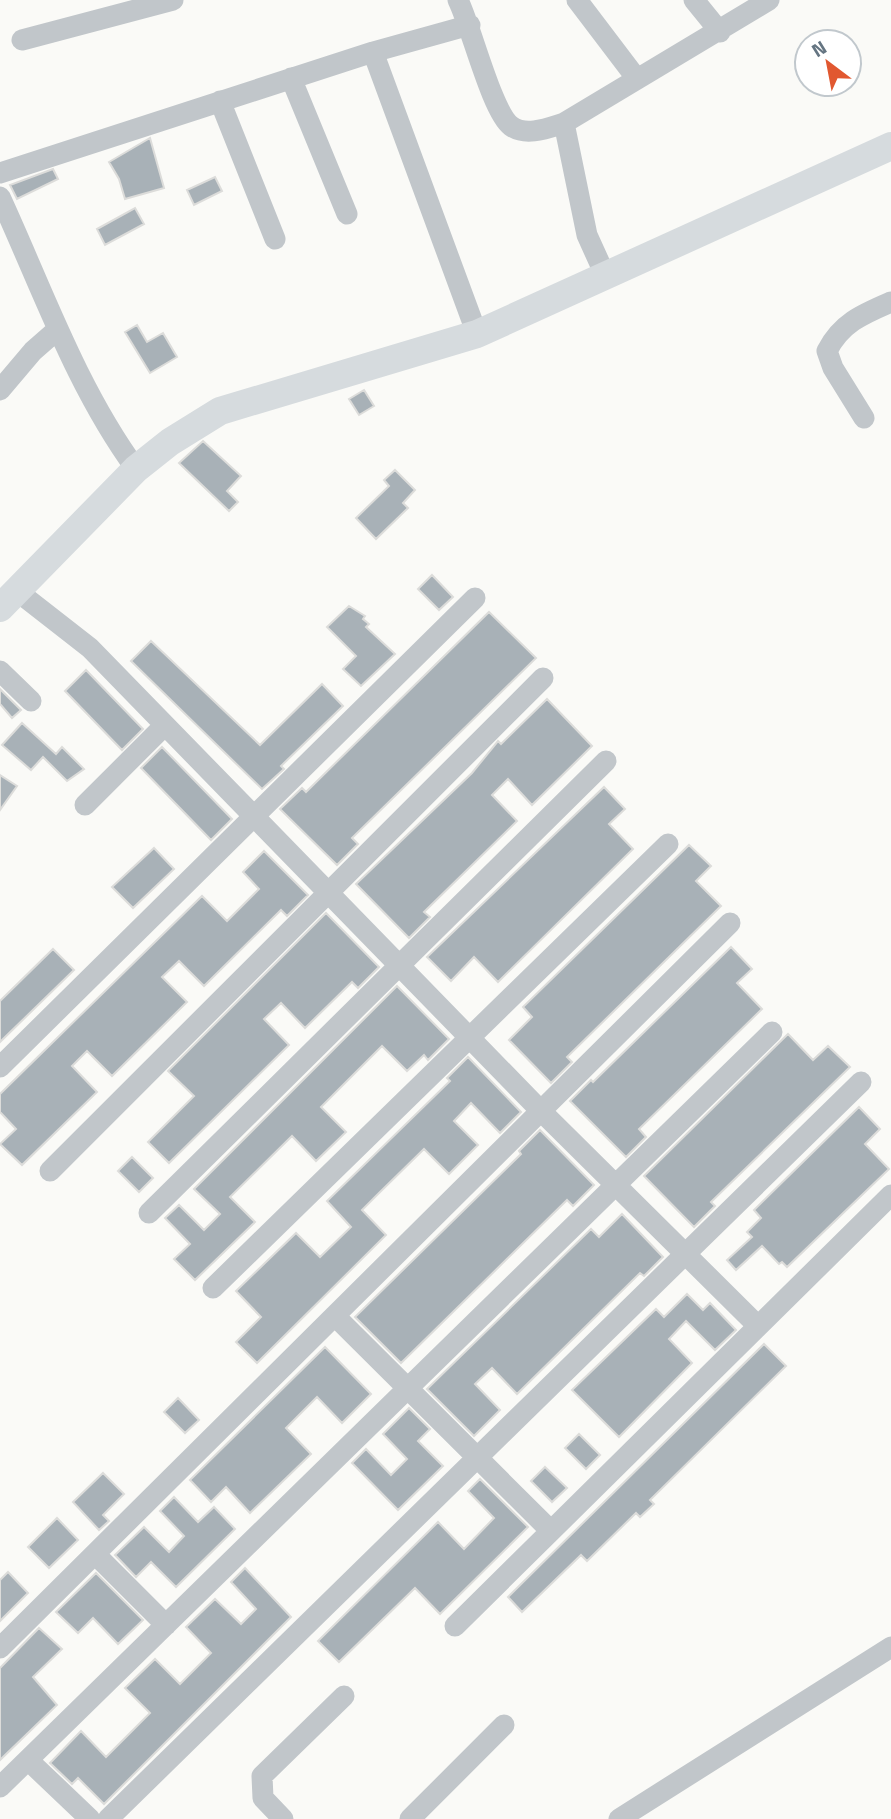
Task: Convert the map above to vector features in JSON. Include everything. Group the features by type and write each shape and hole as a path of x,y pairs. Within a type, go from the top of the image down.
{"main road":[{"path":"8,599 136,469 170,442 220,411 477,334 891,146"}],"street":[{"path":"22,40 173,0"},
{"path":"458,0 470,25 495,99 513,128 537,131 564,123 720,32 769,0"},
{"path":"577,0 638,79"},
{"path":"694,0 720,32"},
{"path":"0,173 373,52 470,25"},
{"path":"373,52 477,334"},
{"path":"291,78 347,214"},
{"path":"220,102 275,239"},
{"path":"564,123 587,235 606,277"},
{"path":"0,197 57,330 116,442 136,469"},
{"path":"864,418 833,369 827,351 834,337 849,322 891,302"},
{"path":"0,390 33,351 57,330"},
{"path":"0,1067 475,598"},
{"path":"8,599 90,648 541,1111 758,1326"},
{"path":"0,671 31,701"},
{"path":"50,1171 543,678"},
{"path":"85,805 165,725"},
{"path":"149,1213 606,761"},
{"path":"213,1288 668,844"},
{"path":"0,1648 730,923"},
{"path":"0,1787 772,1032"},
{"path":"108,1819 861,1082"},
{"path":"455,1626 891,1195"},
{"path":"335,1316 551,1531"},
{"path":"95,1554 166,1625"},
{"path":"619,1819 891,1647"},
{"path":"283,1819 263,1797 260,1788 262,1776 344,1696"},
{"path":"410,1819 504,1725"},
{"path":"27,1760 90,1819"}],"building":[{"path":"150,138 164,188 125,199 119,179 109,162"},
{"path":"53,169 58,179 17,199 10,185"},
{"path":"215,177 222,191 194,205 187,190"},
{"path":"135,208 144,224 105,245 97,229"},
{"path":"137,325 147,342 163,333 177,357 150,373 125,332"},
{"path":"364,390 374,406 359,415 349,399"},
{"path":"203,441 241,476 227,491 238,502 229,511 179,463"},
{"path":"395,470 415,490 403,503 408,508 376,539 356,518 389,486 384,480"},
{"path":"432,575 453,597 439,610 418,589"},
{"path":"349,606 365,616 363,619 369,624 366,627 395,654 361,686 343,669 356,656 327,627"},
{"path":"489,612 536,658 352,838 358,844 337,865 280,809 302,788 306,792"},
{"path":"151,641 260,745 322,684 343,706 281,766 284,769 262,789 131,661"},
{"path":"86,670 143,729 122,750 65,691"},
{"path":"0,689 21,710 12,718 0,704"},
{"path":"547,699 592,746 532,805 508,779 492,795 517,821 424,912 430,917 409,938 356,884 472,773 498,741 501,744"},
{"path":"22,723 56,754 62,747 84,769 67,781 43,757 31,770 2,745"},
{"path":"162,747 232,819 211,840 141,768"},
{"path":"0,775 17,786 0,810"},
{"path":"604,787 625,809 609,824 633,849 498,982 474,957 451,981 427,957"},
{"path":"689,845 711,866 696,881 721,906 567,1057 572,1062 551,1083 509,1040 532,1017 523,1007"},
{"path":"154,848 174,869 133,908 112,887"},
{"path":"264,851 308,895 287,916 281,910 204,986 179,961 162,977 187,1002 112,1076 87,1051 72,1066 97,1092 22,1165 0,1144 16,1129 0,1112 0,1094 202,896 227,921 259,889 243,872"},
{"path":"326,913 379,967 358,988 352,982 305,1028 281,1003 264,1019 289,1045 169,1163 148,1142 194,1096 168,1071"},
{"path":"731,947 752,969 737,983 762,1009 639,1129 646,1137 626,1157 570,1101 591,1080 593,1082"},
{"path":"53,949 74,970 0,1042 0,1001"},
{"path":"397,986 449,1039 428,1060 424,1055 407,1071 382,1046 321,1107 346,1132 316,1161 292,1136 230,1197 255,1222 195,1280 174,1259 190,1244 165,1218 179,1205 204,1230 220,1214 194,1189"},
{"path":"788,1034 813,1060 828,1046 850,1067 711,1202 715,1206 694,1227 644,1176"},
{"path":"468,1057 521,1112 500,1133 471,1103 454,1121 478,1145 449,1174 424,1149 378,1194 362,1210 386,1235 257,1363 236,1342 261,1317 236,1291 296,1233 320,1257 351,1227 327,1201 450,1081 447,1078"},
{"path":"859,1107 880,1129 865,1144 889,1169 787,1267 782,1262 779,1264 762,1246 736,1270 727,1260 752,1237 747,1232 761,1218 754,1210"},
{"path":"540,1130 594,1185 573,1206 567,1200 401,1363 355,1317 521,1154 519,1151"},
{"path":"132,1157 153,1178 139,1192 118,1171"},
{"path":"622,1214 663,1257 644,1276 640,1273 517,1394 492,1368 475,1384 500,1410 474,1436 427,1389 591,1229 599,1237"},
{"path":"687,1294 703,1310 710,1303 736,1330 715,1350 686,1321 669,1339 692,1363 619,1437 572,1390 656,1309 664,1317"},
{"path":"764,1344 786,1366 650,1500 654,1504 640,1517 636,1513 587,1561 581,1555 522,1612 508,1597"},
{"path":"325,1347 371,1394 342,1423 317,1397 286,1428 311,1454 250,1513 226,1487 211,1502 190,1480"},
{"path":"178,1398 199,1420 185,1433 164,1412"},
{"path":"409,1408 430,1429 418,1441 443,1466 398,1510 352,1463 366,1449 391,1475 407,1459 383,1434"},
{"path":"579,1434 600,1455 586,1469 565,1448"},
{"path":"545,1467 567,1488 552,1502 531,1481"},
{"path":"103,1473 124,1494 103,1515 109,1521 99,1530 73,1502"},
{"path":"480,1479 528,1527 440,1614 415,1588 339,1662 318,1641 438,1522 464,1549 494,1518 468,1491"},
{"path":"174,1497 198,1522 214,1507 235,1529 176,1587 151,1562 136,1577 115,1555 144,1527 169,1552 184,1536 160,1511"},
{"path":"57,1518 78,1540 49,1568 28,1547"},
{"path":"245,1568 291,1617 104,1804 78,1778 72,1784 50,1763 81,1731 106,1757 150,1713 125,1688 155,1659 180,1684 211,1653 186,1627 215,1599 241,1624 256,1609 231,1582"},
{"path":"8,1572 28,1593 0,1621 0,1580"},
{"path":"96,1573 143,1620 118,1644 93,1618 78,1633 56,1612"},
{"path":"39,1628 62,1649 33,1677 57,1705 0,1760 0,1668"}]}
